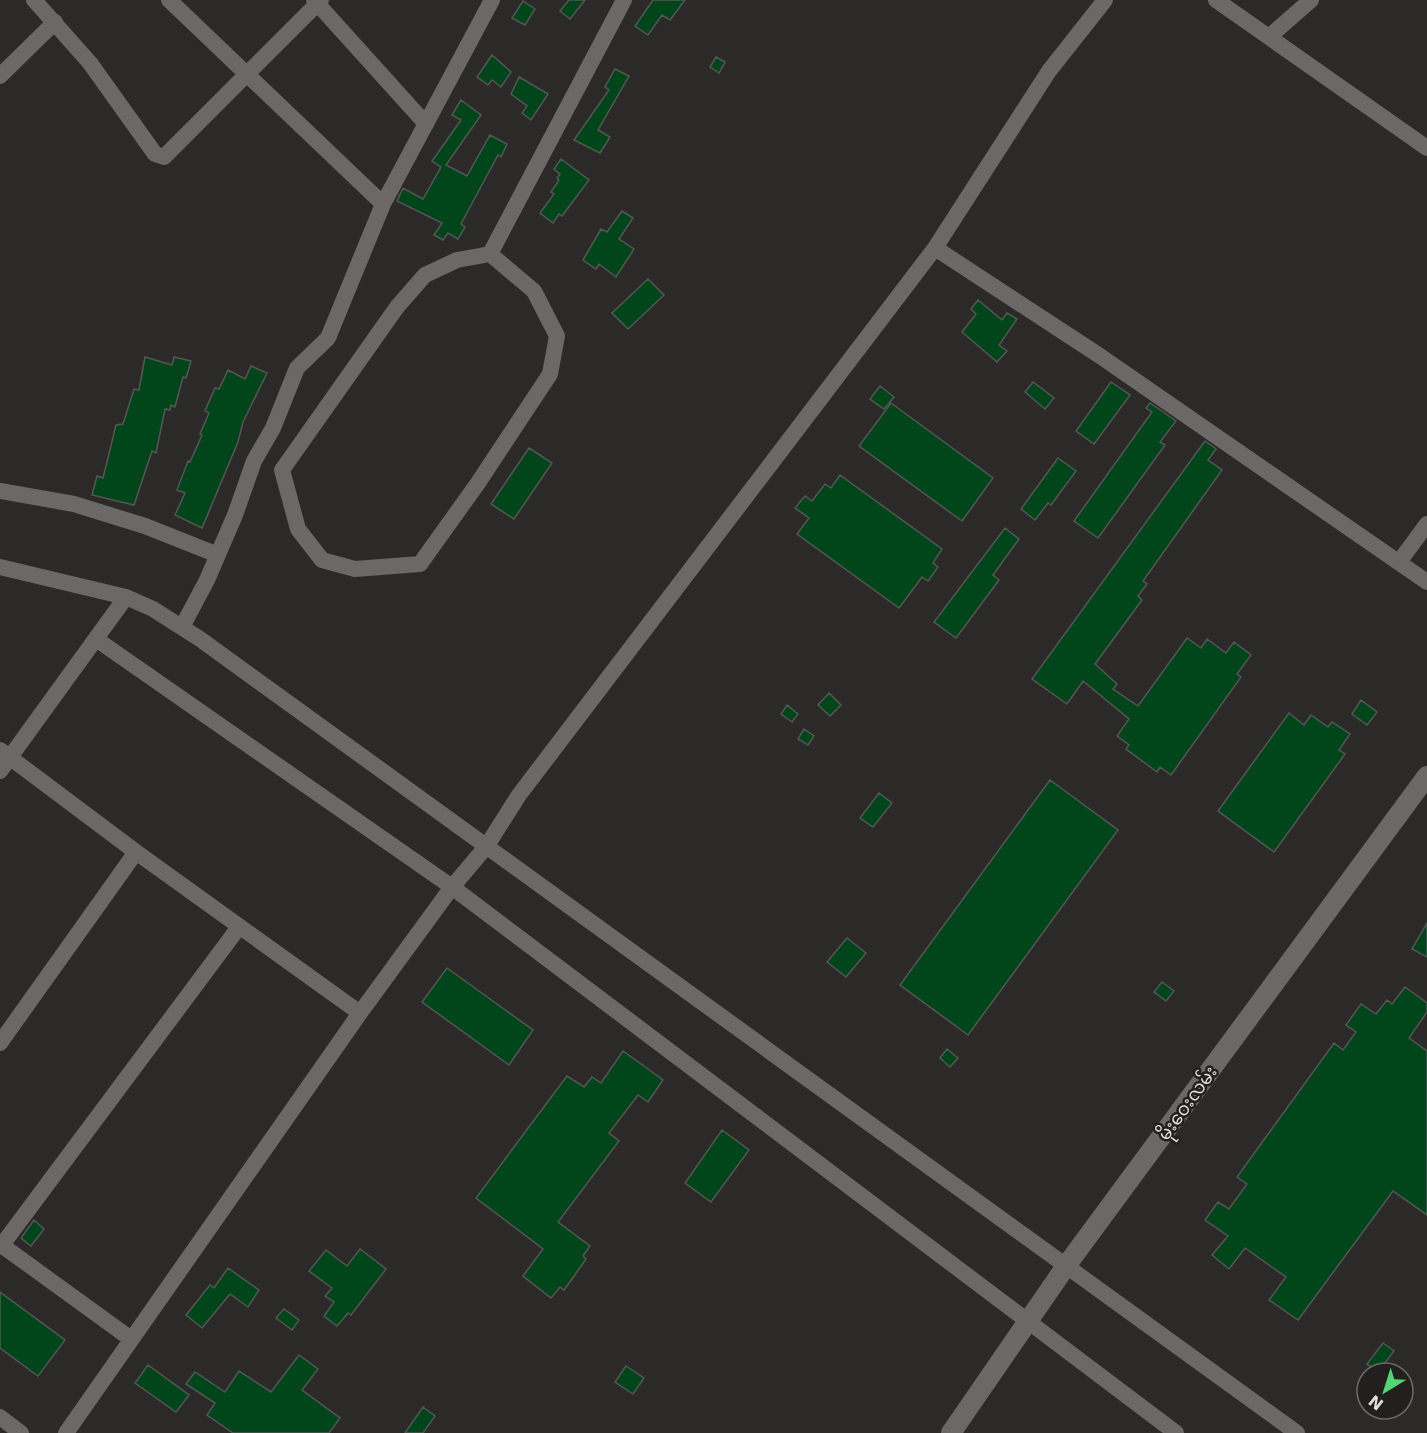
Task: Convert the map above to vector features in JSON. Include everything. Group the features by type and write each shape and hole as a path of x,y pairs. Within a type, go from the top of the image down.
{"street":[{"path":"34,0 90,63 159,156 169,154 317,1 426,124"},
{"path":"169,0 383,204"},
{"path":"182,627 218,555 254,461 273,428 297,368 328,338 383,204 492,0"},
{"path":"490,254 624,0"},
{"path":"66,1433 360,1013 452,887 486,847 519,795 934,248 1048,71 1105,0"},
{"path":"1216,0 1427,148"},
{"path":"1270,36 1311,0"},
{"path":"0,76 55,22"},
{"path":"934,248 1100,356 1427,582"},
{"path":"490,254 534,291 557,336 550,375 478,483 420,564 355,569 322,560 298,529 282,470 397,307 425,274 457,260 490,254"},
{"path":"0,491 74,504 145,526 218,555"},
{"path":"1399,562 1427,524"},
{"path":"0,567 126,597 153,609 182,627 1297,1433"},
{"path":"0,771 5,753 96,639 126,597"},
{"path":"96,639 452,887 1176,1433"},
{"path":"5,753 136,852 360,1013"},
{"name":"မိုးဝေးလမ်း","path":"951,1433 1066,1266 1427,776"},
{"path":"0,1043 136,852"},
{"path":"131,1339 1,1244 239,927"},
{"path":"0,1418 21,1433"}],"building":[{"path":"569,0 585,0 570,19 560,11"},
{"path":"653,0 685,0 670,20 662,15 648,35 635,26"},
{"path":"523,1 535,9 525,25 512,18"},
{"path":"492,55 511,72 501,87 492,80 488,85 477,77"},
{"path":"716,57 725,62 719,73 710,67"},
{"path":"615,69 629,76 598,130 610,137 600,153 574,140 609,90 605,87"},
{"path":"519,77 548,94 531,120 522,113 527,106 511,94"},
{"path":"461,100 481,115 446,165 467,176 490,135 507,144 501,157 498,155 461,224 465,227 458,239 448,233 443,240 434,235 442,223 397,201 403,188 423,199 441,167 432,161 461,120 452,115"},
{"path":"561,159 589,180 562,216 559,214 553,223 540,213 554,194 551,192 560,174 554,169"},
{"path":"622,211 633,218 619,239 634,249 616,277 599,264 596,269 583,260 601,229 607,232"},
{"path":"648,279 664,295 628,329 612,313"},
{"path":"978,300 1002,320 1007,313 1017,319 999,345 1007,351 997,362 962,332 976,314 971,309"},
{"path":"145,357 172,365 174,357 191,361 186,378 183,377 175,407 171,405 170,410 165,409 156,453 152,451 134,505 92,495 97,476 103,478 116,425 123,424 134,389 139,390"},
{"path":"251,366 267,373 243,422 238,442 202,528 175,515 185,493 177,490 188,461 190,462 202,435 200,434 209,413 205,411 215,388 219,389 228,370 245,379"},
{"path":"1033,382 1054,398 1045,409 1025,392"},
{"path":"1111,382 1130,395 1094,444 1076,431"},
{"path":"880,386 894,397 884,409 870,399"},
{"path":"891,403 993,478 962,521 859,446"},
{"path":"1150,403 1176,421 1160,442 1165,445 1098,538 1074,521 1152,412 1146,408"},
{"path":"1205,441 1216,449 1208,460 1222,470 1143,581 1147,584 1138,596 1142,600 1095,664 1117,684 1113,689 1138,706 1187,638 1201,648 1207,639 1226,653 1234,642 1251,655 1237,674 1241,677 1171,775 1160,767 1157,772 1126,749 1129,745 1117,736 1129,719 1083,681 1067,704 1032,679"},
{"path":"529,448 552,463 514,519 491,504"},
{"path":"1058,458 1076,471 1051,505 1048,503 1035,520 1021,509"},
{"path":"840,475 942,549 933,563 938,567 928,581 922,577 899,608 797,534 809,518 795,508 805,496 812,501 825,484 831,488"},
{"path":"1005,528 1019,539 993,575 999,580 956,638 934,622"},
{"path":"829,693 841,705 830,716 818,705"},
{"path":"1361,700 1377,712 1367,725 1352,714"},
{"path":"787,705 798,714 792,722 781,714"},
{"path":"1289,713 1304,725 1311,715 1328,727 1332,722 1350,734 1339,750 1345,754 1274,852 1218,811"},
{"path":"804,729 814,736 808,745 798,739"},
{"path":"1050,780 1118,830 968,1035 900,985"},
{"path":"879,793 892,803 873,827 860,818"},
{"path":"1427,923 1427,957 1412,949"},
{"path":"847,938 866,953 846,977 827,962"},
{"path":"447,968 533,1030 509,1065 422,1002"},
{"path":"1162,982 1174,991 1166,1001 1154,992"},
{"path":"1405,987 1427,1003 1427,1012 1409,1038 1427,1051 1427,1215 1393,1191 1298,1320 1269,1300 1286,1277 1245,1248 1229,1269 1212,1255 1228,1236 1205,1220 1218,1202 1229,1209 1247,1184 1237,1177 1334,1043 1343,1050 1356,1032 1346,1025 1361,1004 1376,1014 1387,1000 1392,1004"},
{"path":"947,1049 958,1058 950,1067 940,1058"},
{"path":"623,1051 663,1080 648,1102 638,1095 609,1133 619,1141 558,1222 590,1246 583,1256 586,1259 564,1290 560,1287 551,1298 523,1276 543,1249 476,1198 567,1076 584,1087 592,1077 601,1083"},
{"path":"722,1130 749,1150 711,1202 685,1183"},
{"path":"34,1220 44,1229 31,1246 21,1238"},
{"path":"360,1249 386,1269 351,1315 348,1313 337,1326 324,1316 334,1302 325,1296 332,1288 309,1271 326,1250 347,1266"},
{"path":"228,1268 259,1290 248,1307 230,1294 202,1328 186,1315 210,1285 214,1288"},
{"path":"0,1292 65,1340 38,1376 0,1348"},
{"path":"284,1309 299,1320 292,1330 276,1318"},
{"path":"1383,1343 1394,1351 1386,1361 1369,1361"},
{"path":"299,1355 318,1369 302,1390 340,1418 329,1433 233,1433 207,1415 215,1403 186,1384 195,1372 225,1392 239,1371 271,1392"},
{"path":"148,1365 189,1395 176,1412 135,1383"},
{"path":"626,1366 644,1378 633,1394 615,1382"},
{"path":"423,1407 435,1416 423,1433 405,1433"}]}
